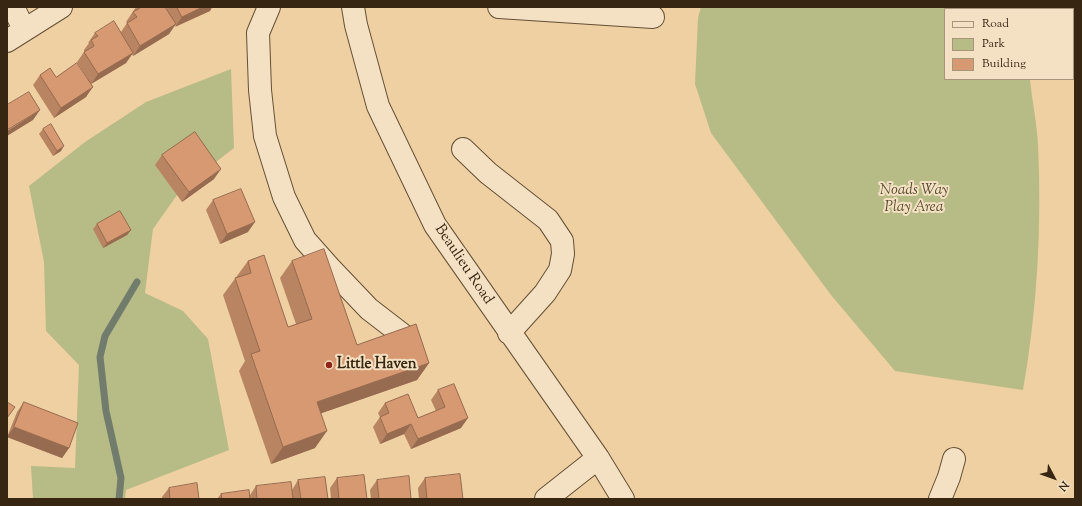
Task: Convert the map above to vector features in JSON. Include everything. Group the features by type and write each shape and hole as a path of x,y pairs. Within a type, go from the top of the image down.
{"street":[{"path":"13,7 15,35 61,7"},
{"path":"269,7 258,33 260,90 265,136 284,197 305,240 369,309 408,339"},
{"name":"Beaulieu Road","path":"353,7 356,25 378,106 435,225 598,458 623,499"},
{"path":"499,7 653,17"},
{"path":"463,149 488,173 548,220 562,241 563,254 560,270 545,293 510,333"},
{"path":"546,499 598,458"},
{"path":"940,499 949,477 954,459"}],"green space":[{"name":"Noads Way Play Area","path":"701,7 1026,7 944,8 944,80 1030,80 1038,145 1039,237 1032,330 1023,390 895,371 831,295 711,133 695,84 698,18"},
{"path":"231,69 234,148 182,188 153,229 145,293 183,311 208,339 229,450 126,490 125,499 33,499 31,466 75,468 79,365 46,331 44,262 29,186 85,142 146,102"}],"building":[{"path":"140,7 165,7 176,24 140,46 127,23 137,17 133,12"},
{"path":"177,7 203,7 182,17"},
{"path":"114,21 133,53 98,74 84,52 94,46 91,40 98,36 95,33"},
{"path":"77,63 93,87 61,108 40,75 50,68 56,77"},
{"path":"29,92 40,110 7,130 7,105"},
{"path":"51,124 64,146 57,151 43,129"},
{"path":"195,132 221,169 189,192 162,155"},
{"path":"241,189 255,222 227,234 213,200"},
{"path":"120,211 131,230 107,243 97,224"},
{"name":"Little Haven","path":"324,249 357,345 416,324 429,363 317,402 327,431 283,447 251,354 260,351 235,278 251,273 248,261 264,255 288,327 312,319 292,261"},
{"path":"454,384 468,418 418,439 411,424 387,434 380,417 389,413 385,403 408,394 418,418 445,407 438,390"},
{"path":"7,402 15,407 7,418"},
{"path":"24,402 78,423 69,448 14,427"},
{"path":"460,474 463,499 427,499 425,478"},
{"path":"364,475 367,499 339,499 337,478"},
{"path":"409,476 411,499 379,499 377,480"},
{"path":"325,477 328,499 301,499 298,480"},
{"path":"291,482 293,499 257,499 256,486"},
{"path":"197,483 199,499 170,499 169,488"},
{"path":"249,490 250,499 222,499 221,494"}],"waterway":[{"path":"119,499 121,478 106,411 100,357 105,336 137,282"}],"place":[{"name":"Little Haven","path":"329,365"}]}
